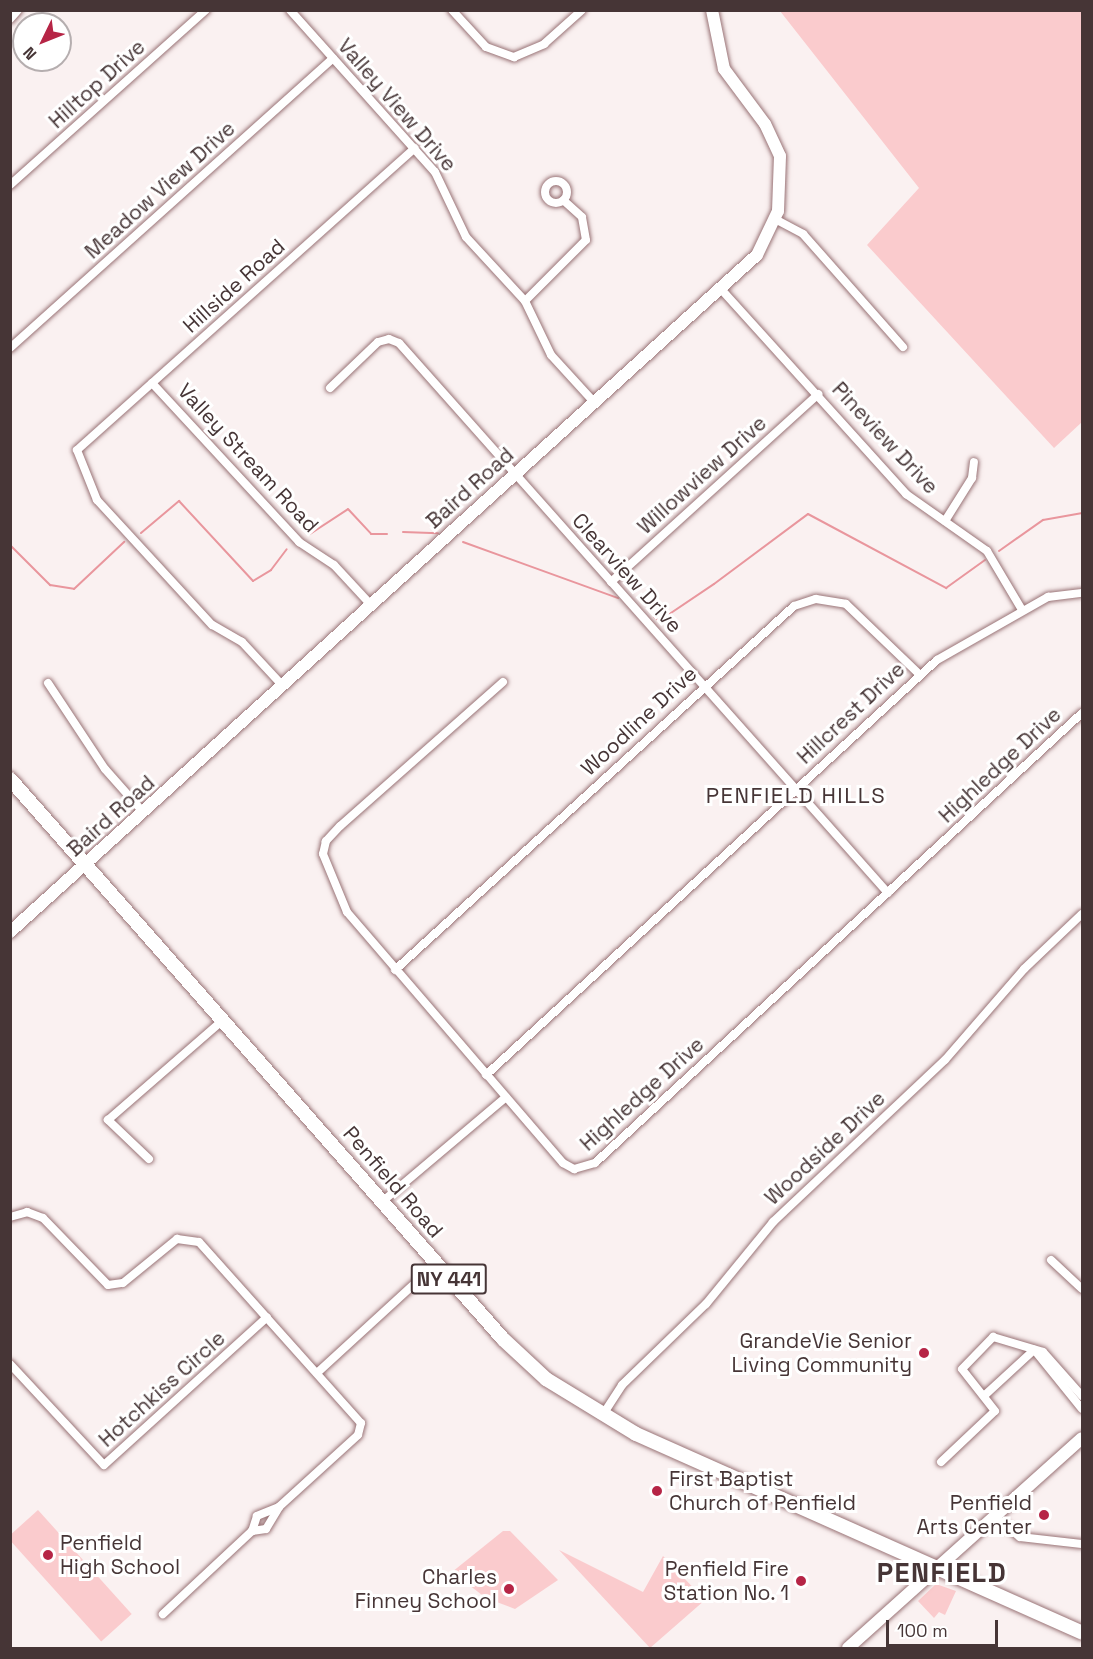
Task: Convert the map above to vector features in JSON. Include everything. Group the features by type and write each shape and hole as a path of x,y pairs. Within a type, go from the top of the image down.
{"main road":[{"name":"Penfield Road","path":"10,779 436,1264 527,1363 602,1416 941,1566 1083,1633"}],"street":[{"path":"10,19 18,10"},
{"name":"Hilltop Drive","path":"10,185 206,10"},
{"name":"Valley View Drive","path":"290,10 415,148 442,182 466,237 525,301 551,355 593,401"},
{"path":"452,10 486,47 514,57 544,45 582,10"},
{"name":"Baird Road","path":"10,932 593,401 757,255 776,219 780,156 765,124 724,69 712,10"},
{"name":"Meadow View Drive","path":"10,348 333,58"},
{"name":"Hillside Road","path":"282,685 242,642 212,625 97,500 77,450 415,148"},
{"path":"525,301 586,240 582,217 563,200"},
{"path":"776,219 803,234 903,347"},
{"name":"Pineview Drive","path":"720,288 906,494 987,551 1022,610"},
{"name":"Clearview Drive","path":"330,388 378,342 394,340 888,893"},
{"name":"Valley Stream Road","path":"152,383 299,542 334,565 371,604"},
{"name":"Willowview Drive","path":"611,582 818,394"},
{"path":"945,522 972,478 974,462"},
{"name":"Hillcrest Drive","path":"486,1075 919,674 955,647 1022,610 1061,593 1083,593"},
{"name":"Woodline Drive","path":"395,970 784,612 816,599 853,608 919,674"},
{"name":"Highledge Drive","path":"503,682 324,845 347,912 562,1163 587,1167 1083,713"},
{"path":"48,683 105,769 143,813"},
{"name":"Woodside Drive","path":"602,1416 622,1385 706,1304 778,1216 945,1060 1024,969 1083,914"},
{"path":"149,1159 108,1120 223,1020"},
{"path":"383,1201 506,1097"},
{"path":"10,1217 27,1212 42,1218 108,1285 123,1283 177,1239 195,1240 361,1423 361,1431 279,1507 266,1529 252,1531"},
{"path":"1051,1260 1083,1289"},
{"path":"317,1373 436,1264"},
{"name":"Hotchkiss Circle","path":"10,1364 104,1465 267,1317"},
{"path":"941,1462 992,1416 993,1403 972,1380 963,1364 990,1338 1014,1342 1043,1352 1083,1396"},
{"path":"985,1395 1035,1351"},
{"path":"1035,1351 1083,1409"},
{"path":"848,1648 1083,1438"},
{"path":"163,1614 252,1531 257,1516 279,1507"},
{"path":"996,1517 1010,1532 1035,1542 1083,1544"}],"shaded area":[{"path":"780,11 1082,11 1082,422 1054,448 867,245 919,188"},
{"path":"38,1510 132,1614 101,1641 10,1540 10,1535"},
{"path":"503,1531 510,1531 558,1580 515,1609 486,1598 452,1572"},
{"path":"559,1550 643,1592 663,1556 705,1600 650,1648"},
{"path":"936,1584 956,1591 945,1615 939,1612 934,1618 918,1601"}],"waterway":[{"path":"141,533 179,501 253,581 271,570 287,549"},
{"path":"310,534 348,509 371,534 387,534"},
{"path":"999,551 1043,520 1082,513"},
{"path":"654,617 659,621 714,584 808,514 946,588 985,560"},
{"path":"403,532 438,533"},
{"path":"10,545 50,585 74,589 124,542"},
{"path":"463,542 618,598"}],"place":[{"name":"GrandeVie Senior Living Community","path":"924,1353"},
{"name":"First Baptist Church of Penfield","path":"657,1491"},
{"name":"Penfield Arts Center","path":"1044,1515"},
{"name":"Penfield High School","path":"48,1555"},
{"name":"Penfield Fire Station No. 1","path":"801,1581"},
{"name":"Charles Finney School","path":"509,1589"}],"district":[{"name":"PENFIELD HILLS","path":"796,796"},
{"name":"PENFIELD","path":"942,1573"}]}
